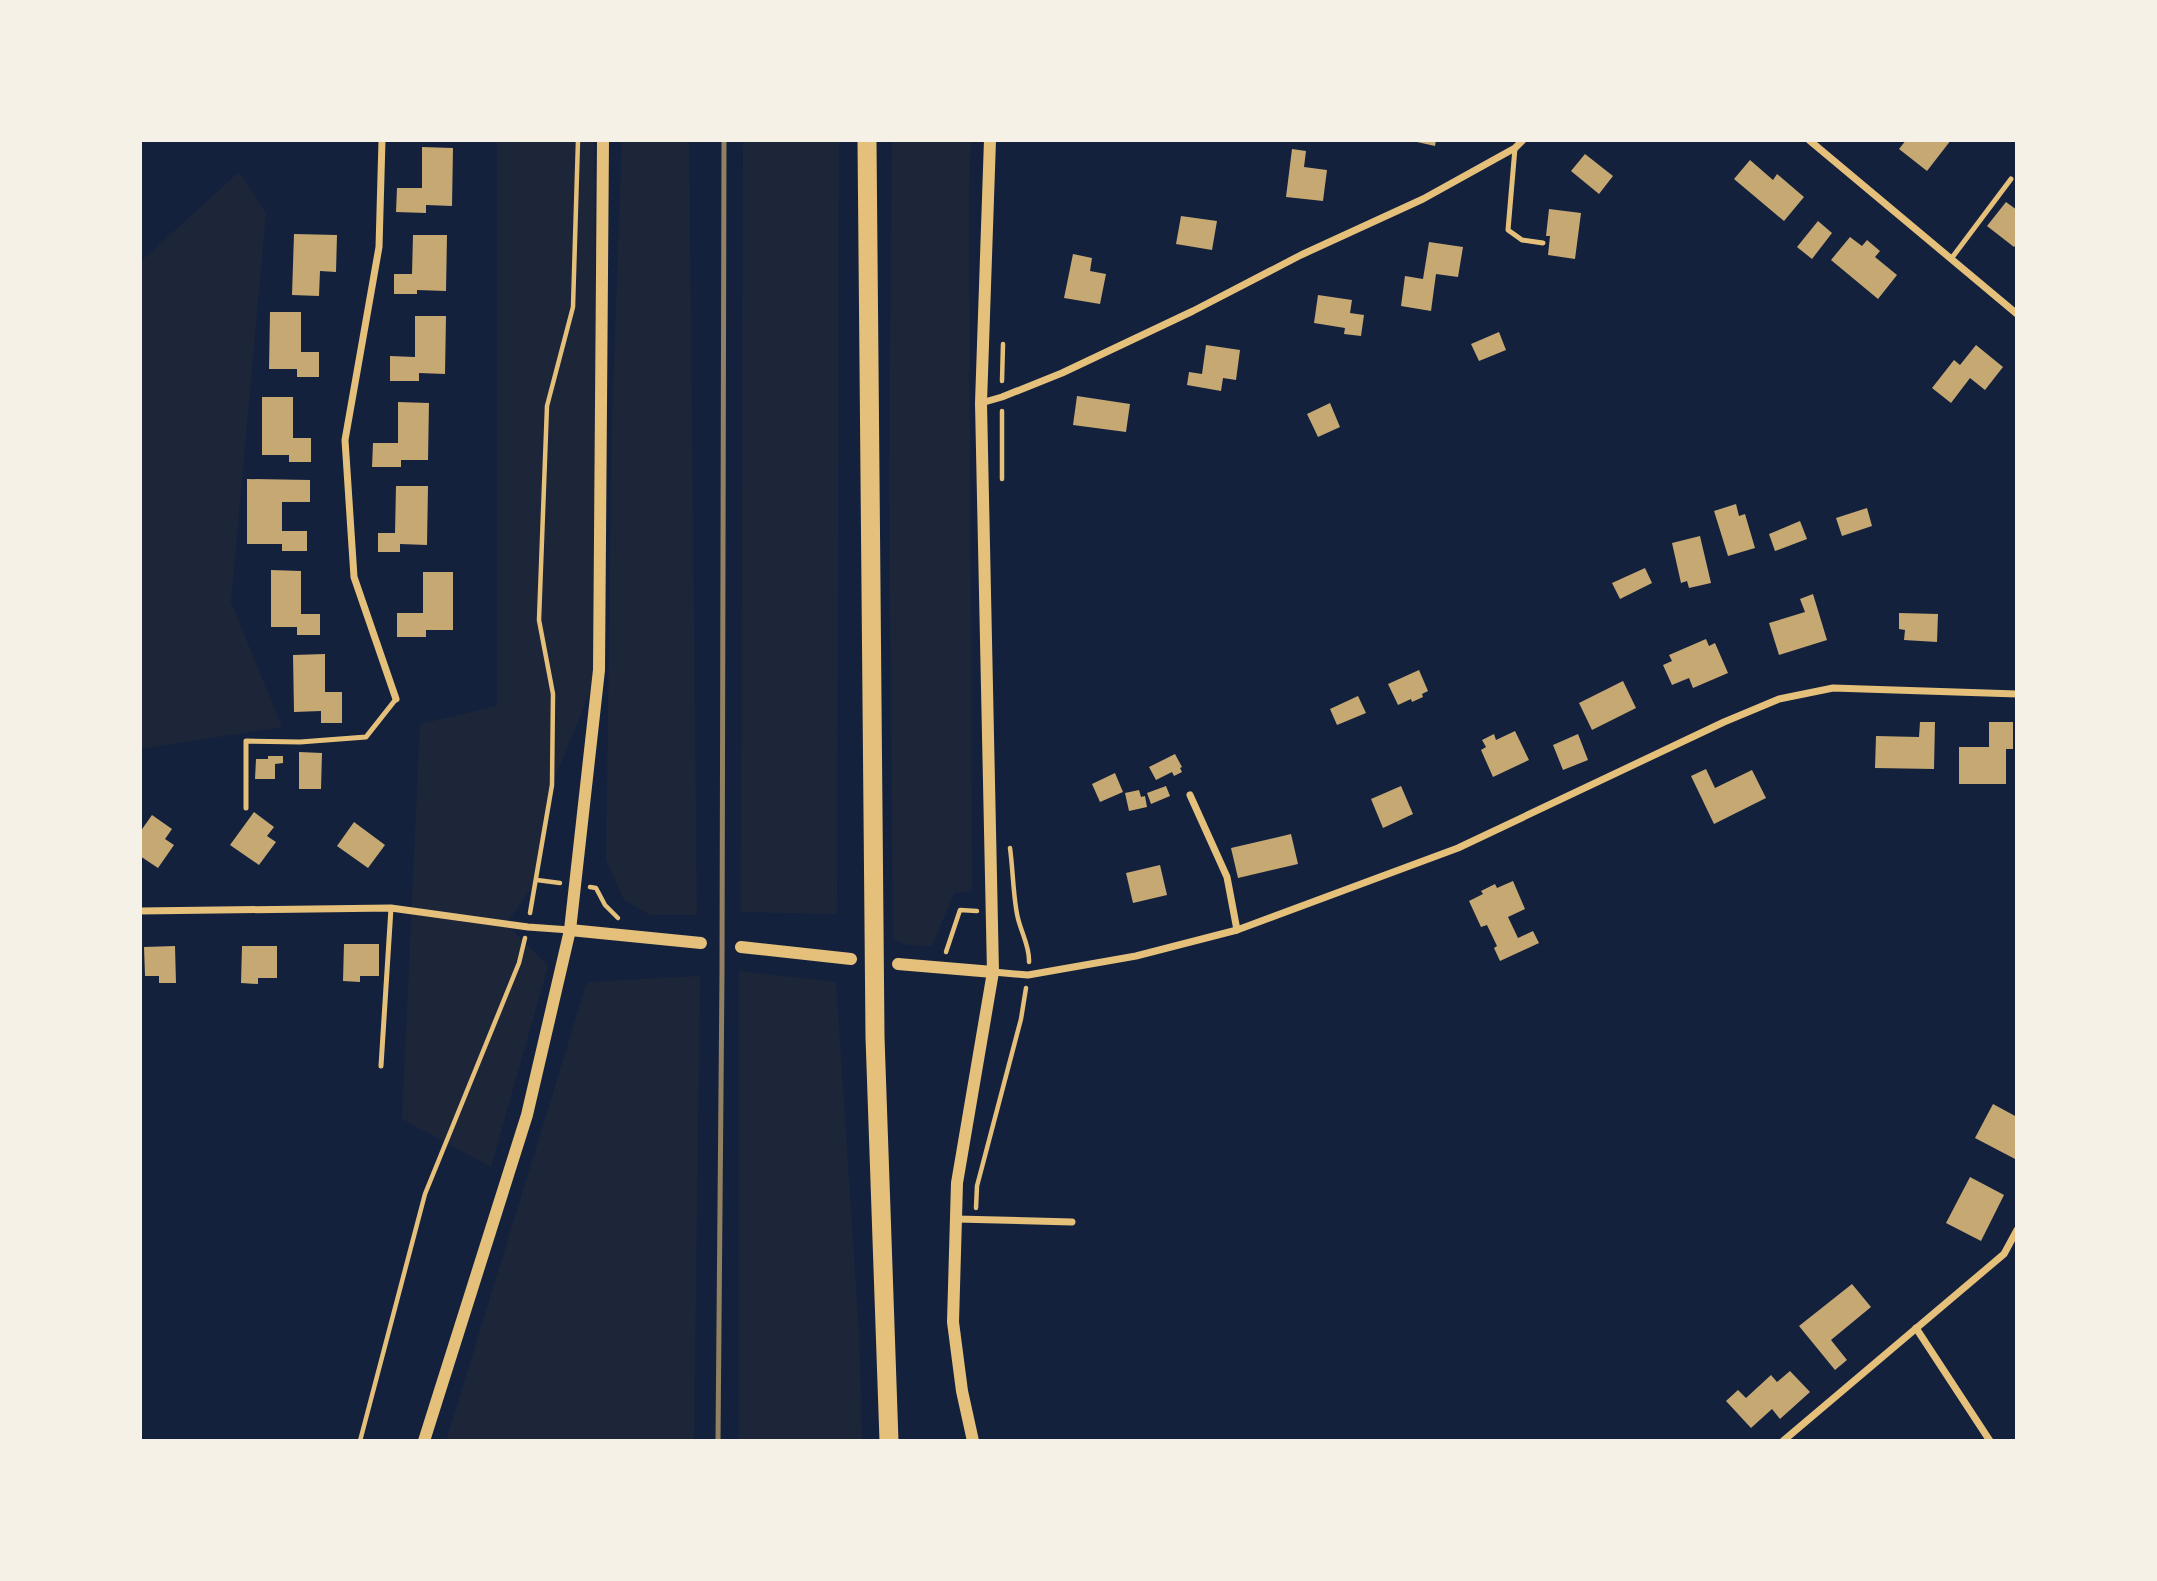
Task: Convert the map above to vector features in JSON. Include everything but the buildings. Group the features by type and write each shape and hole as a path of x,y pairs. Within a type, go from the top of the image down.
{"highway":[{"path":"867,140 875,1037 889,1441"}],"street":[{"path":"382,140 379,247 345,439 354,577 396,699"},
{"path":"424,1441 527,1115 570,930 599,670 603,140"},
{"path":"972,1441 953,1322 957,1183 993,972 981,403 990,140"},
{"path":"981,403 1062,373 1423,199 1515,148 1523,140"},
{"path":"1809,140 2017,314"},
{"path":"898,964 1028,975 1136,956 1237,930 1458,848 1724,722 1779,699 1833,688 2017,694"},
{"path":"1190,795 1227,877 1237,930"},
{"path":"140,911 391,908 528,928 701,943"},
{"path":"741,947 851,959"},
{"path":"956,1219 1072,1222"},
{"path":"1785,1440 2004,1254 2017,1230"},
{"path":"1916,1328 1990,1441"}],"lane":[{"path":"1515,148 1508,230 1522,240 1543,243"},
{"path":"1951,259 2011,179"},
{"path":"246,808 246,741 299,742 366,737 396,699"},
{"path":"381,1066 391,908"}],"path":[{"path":"360,1441 425,1194 519,963 537,880 552,785 553,694 538,620 547,406 573,307 578,140"},
{"path":"537,880 596,888 617,918 628,924"}],"shaded area":[{"path":"497,140 594,140 599,670 552,785 537,880 506,924 548,966 491,1167 402,1119 420,724 497,706"},
{"path":"622,140 689,140 697,915 650,915 624,900 606,860 612,419"},
{"path":"743,140 839,140 837,914 741,912"},
{"path":"892,140 971,140 972,891 954,893 932,946 907,945 893,940 889,481"},
{"path":"239,172 266,213 231,602 282,727 140,749 140,262"},
{"path":"739,971 836,982 859,1333 862,1441 739,1441"},
{"path":"700,976 694,1441 446,1441 587,982"}],"railway":[{"path":"718,1441 724,140"}]}
